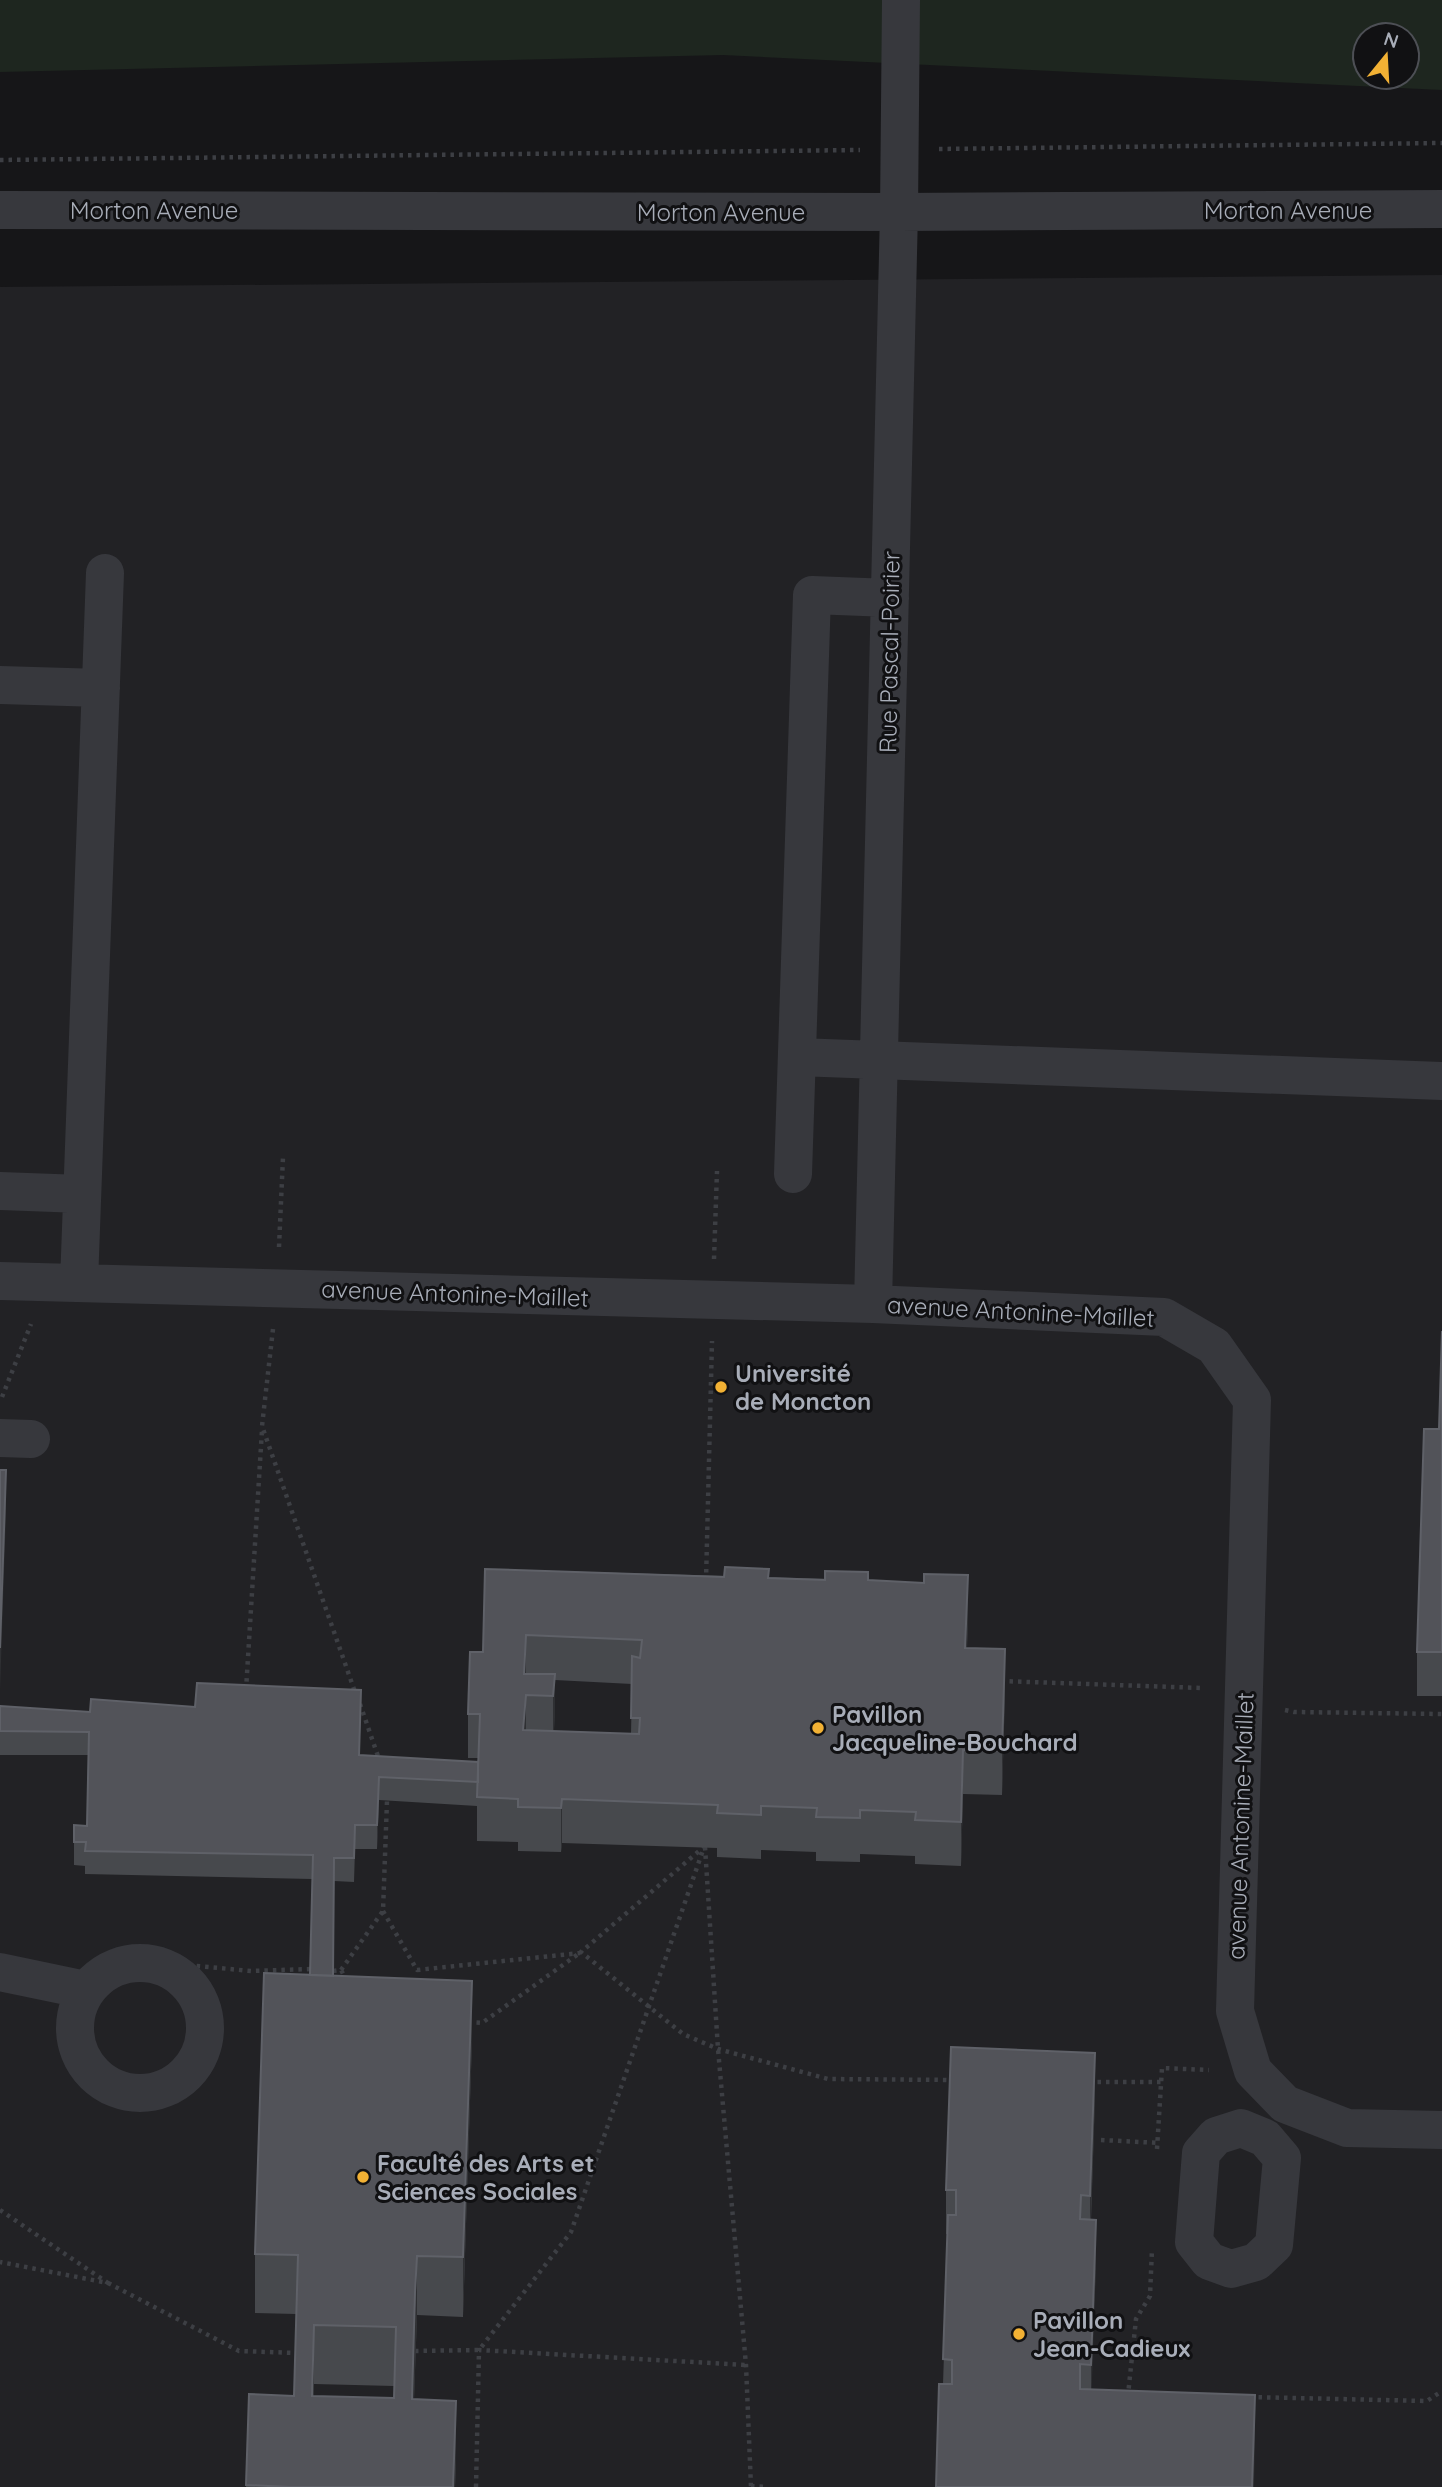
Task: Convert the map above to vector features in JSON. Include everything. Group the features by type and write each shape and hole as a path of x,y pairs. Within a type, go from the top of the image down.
{"street":[{"name":"Rue Pascal-Poirier","path":"873,1304 899,212 901,0"},
{"name":"Morton Avenue","path":"0,210 899,212 1442,209"},
{"path":"79,1283 105,573"},
{"path":"793,1174 812,595 890,598"},
{"path":"0,685 101,688"},
{"path":"798,1057 1442,1081"},
{"path":"0,1191 82,1194"},
{"name":"avenue Antonine-Maillet","path":"0,1281 873,1304 1164,1317 1214,1346 1252,1400 1235,2011 1253,2071 1285,2104 1347,2128 1442,2130"},
{"path":"0,1972 93,1973 101,1974 120,1965 141,1962 162,1966 181,1976 195,1992 204,2012 205,2034 200,2054 189,2072 172,2085 150,2093 129,2092 108,2085 90,2071 79,2053 74,2031 77,2009 93,1973"},
{"path":"1265,2137 1285,2104"},
{"path":"1241,2128 1265,2137 1282,2158 1274,2245 1256,2262 1231,2269 1209,2261 1194,2242 1201,2153 1209,2144 1216,2136 1241,2128"}],"path":[{"path":"0,160 1442,143"},
{"path":"245,1698 262,1426 278,1288 282,1157"},
{"path":"706,1589 717,1171"},
{"path":"262,1426 382,1767"},
{"path":"387,1801 383,1911 417,1970 580,1952 683,2034 719,2049 828,2079 967,2081"},
{"path":"456,2022 482,2023 580,1952 705,1846"},
{"path":"476,2487 479,2350 571,2232 705,1846"},
{"path":"705,1846 746,2365 751,2487 767,2487"},
{"path":"333,1971 341,1970 383,1911"},
{"path":"93,1973 141,1962 251,1971 311,1969"},
{"path":"341,1970 347,1983"},
{"path":"1078,2081 1161,2082"},
{"path":"1101,2140 1209,2144"},
{"path":"0,2210 108,2283 239,2351 297,2353"},
{"path":"0,2262 108,2283"},
{"path":"415,2351 479,2350 746,2365"},
{"path":"1119,2402 1128,2395"}],"shaded area":[{"path":"0,0 1442,0 1442,90 1421,89 1421,21 1351,21 1351,86 723,55 0,72"},
{"name":"Université de Moncton","path":"1442,275 1442,2487 0,2487 0,287"}],"building":[{"path":"1442,1331 1442,1652 1417,1652 1424,1429 1439,1429"},
{"path":"0,1470 6,1470 0,1648"},
{"name":"Pavillon Jacqueline-Bouchard","path":"725,1567 769,1569 768,1578 825,1580 825,1571 868,1572 868,1580 924,1583 924,1574 968,1575 965,1648 1005,1649 1002,1751 963,1750 961,1822 915,1820 916,1812 860,1810 860,1818 816,1817 817,1808 761,1806 761,1815 717,1813 718,1805 562,1799 561,1808 518,1807 518,1799 477,1797 480,1714 468,1714 470,1652 483,1652 485,1569 724,1577","holes":["526,1635 642,1640 640,1658 632,1656 631,1718 640,1718 639,1734 523,1730 526,1695 553,1696 555,1674 524,1674"]},
{"path":"197,1683 361,1690 359,1755 478,1762 478,1782 379,1777 377,1825 355,1825 354,1858 334,1858 333,1976 310,1975 313,1855 85,1851 86,1842 74,1842 74,1825 87,1826 89,1732 0,1731 0,1706 90,1712 91,1699 195,1707"},
{"name":"Faculté des Arts et Sciences Sociales","path":"264,1973 472,1981 463,2257 417,2256 415,2292 412,2399 456,2401 453,2487 246,2485 249,2394 294,2396 298,2255 255,2254","holes":["314,2325 396,2327 394,2398 312,2396"]},
{"name":"Pavillon Jean-Cadieux","path":"951,2047 1095,2053 1090,2196 1081,2195 1080,2219 1096,2220 1091,2365 1080,2364 1080,2389 1255,2395 1252,2487 936,2487 939,2384 952,2384 952,2360 943,2359 948,2215 956,2215 956,2190 946,2190"}],"place":[{"name":"Université de Moncton","path":"721,1387"},
{"name":"Pavillon Jacqueline-Bouchard","path":"818,1728"},
{"name":"Faculté des Arts et Sciences Sociales","path":"363,2177"},
{"name":"Pavillon Jean-Cadieux","path":"1019,2334"}]}
